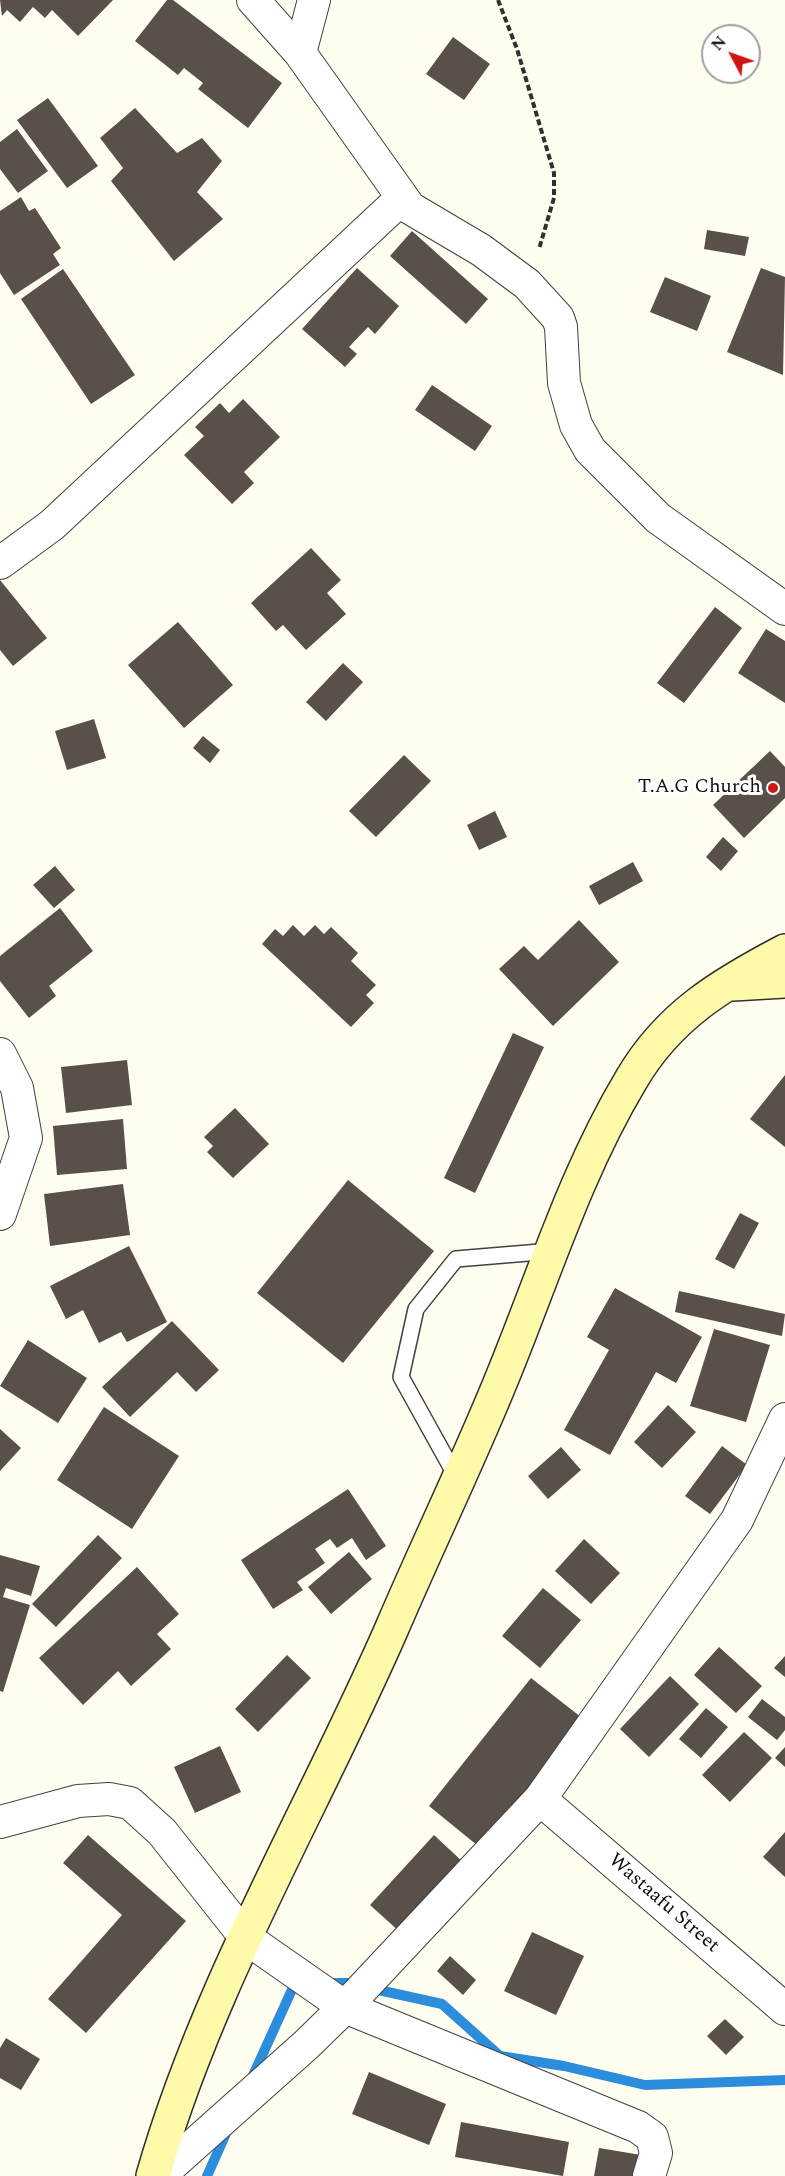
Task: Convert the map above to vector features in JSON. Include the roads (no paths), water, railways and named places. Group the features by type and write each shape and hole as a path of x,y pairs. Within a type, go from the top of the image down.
{"street":[{"path":"253,0 300,53 401,199 410,208 481,250 527,284 561,323 564,383 576,425 590,450 658,518 785,609"},
{"path":"300,53 314,0"},
{"path":"0,563 52,525 401,199"},
{"path":"153,2176 169,2120 202,2034 389,1634 499,1385 583,1173 632,1078 660,1040 702,999 722,985 785,951"},
{"path":"722,985 785,981"},
{"path":"0,1054 17,1088 26,1138 0,1214"},
{"path":"159,2176 306,2045 345,2007 540,1799 736,1520 785,1419"},
{"path":"0,1822 78,1801 109,1799 130,1803 162,1832 246,1938 345,2007 638,2127 652,2137 656,2153 649,2176"},
{"name":"Wastaafu Street","path":"540,1799 785,2009"}],"lane":[{"path":"457,1478 400,1377 416,1310 456,1259 552,1251"}],"waterway":[{"path":"250,2082 295,1983 300,1983"},
{"path":"325,1983 347,1983 442,2004 500,2056 564,2066 645,2085 785,2080"},
{"path":"207,2176 228,2129"}],"place":[{"name":"T.A.G Church","path":"773,788"}]}
